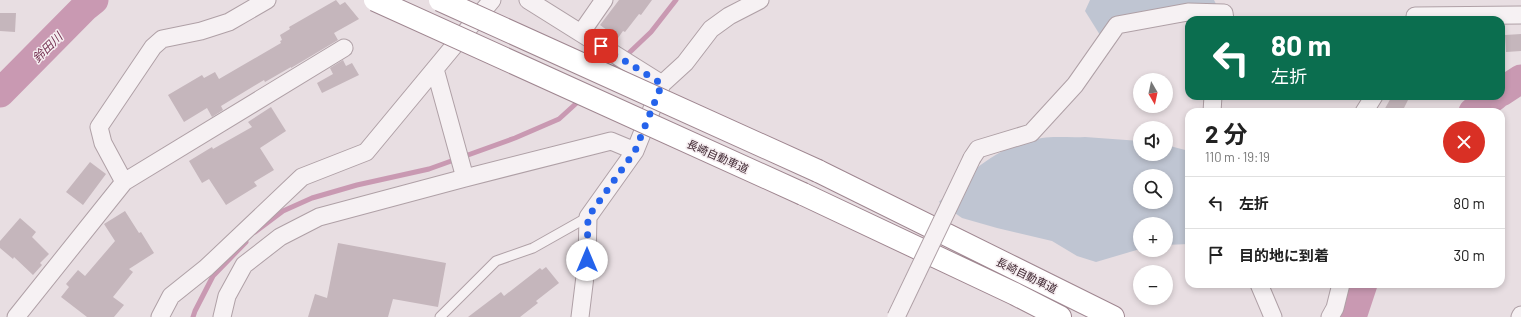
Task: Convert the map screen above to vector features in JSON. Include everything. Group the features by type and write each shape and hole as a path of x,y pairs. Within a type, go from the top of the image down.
{"highway":[{"name":"長崎自動車道","path":"375,0 802,194 1015,294 1060,317"},
{"name":"長崎自動車道","path":"440,0 818,171 1113,317"}],"street":[{"path":"124,182 103,143 100,127 153,47 162,39 201,31 229,22 267,0"},
{"path":"160,317 171,296 206,268 302,177 366,152 492,0"},
{"path":"528,0 662,84"},
{"path":"580,33 604,0"},
{"path":"580,317 587,260 588,217 635,151 662,84 685,64 711,29 729,16 760,0"},
{"path":"896,317 972,158 978,149 1031,133 1075,86 1116,25 1188,12 1224,14 1224,16"},
{"path":"1416,12 1450,16"},
{"path":"1505,21 1521,15"},
{"path":"16,317 124,182 344,48"},
{"path":"435,69 464,173"},
{"path":"222,317 228,296 244,265 280,237 319,217 464,173 611,141 635,151"},
{"path":"1261,288 1274,317"},
{"path":"1330,317 1335,308 1340,288"}],"lane":[{"path":"440,317 496,261 533,248 588,217"}],"shaded area":[{"path":"1090,0 1214,0 1216,4 1187,6 1100,35 1085,11"},
{"path":"1085,137 1133,140 1133,161 1173,161 1173,147 1185,150 1185,244 1173,245 1173,217 1133,217 1133,251 1096,262 1077,256 1052,241 962,218 939,202 961,181 986,161 1012,146 1042,138"}],"building":[{"path":"336,0 340,5 345,2 359,19 334,33 338,40 291,68 265,82 264,80 221,106 223,110 212,117 207,108 184,122 168,95 202,75 204,78 215,72 219,79 281,43 280,41 282,40 280,35 290,29 289,27"},
{"path":"619,0 652,0 641,15 639,14 625,32 623,31 618,38 600,25"},
{"path":"0,13 16,13 15,32 0,31"},
{"path":"1521,34 1521,51 1506,52 1505,35"},
{"path":"343,60 346,66 352,63 359,75 322,93 317,83 333,74 330,68"},
{"path":"1390,100 1408,100 1404,108 1385,108"},
{"path":"271,107 286,131 260,148 274,170 254,182 257,186 226,205 209,179 202,183 189,161 212,147 213,149 252,127 248,122"},
{"path":"90,162 106,174 83,205 66,192"},
{"path":"125,211 139,233 141,232 154,253 129,269 133,272 113,297 124,305 114,317 87,317 61,297 69,287 66,284 78,270 85,276 115,241 104,224"},
{"path":"20,218 36,232 32,237 49,254 40,263 42,265 33,275 14,257 13,259 0,248 0,241"},
{"path":"338,243 446,263 438,307 393,299 388,317 308,317 315,294 327,298"},
{"path":"546,267 559,283 536,301 538,303 520,317 468,317 501,292 504,296 540,268 542,270"}],"waterway":[{"name":"鈴田川","path":"0,93 84,8 94,0"},
{"path":"610,71 651,32 676,0"},
{"path":"1505,89 1521,79"},
{"path":"255,232 283,211 312,198 357,185 429,169 515,138 559,119 581,99"},
{"path":"1478,108 1490,100"},
{"path":"193,317 213,276 246,242"},
{"path":"1352,317 1362,288"}],"route":[{"path":"587,260 588,217 635,151 662,84 601,46"}]}
